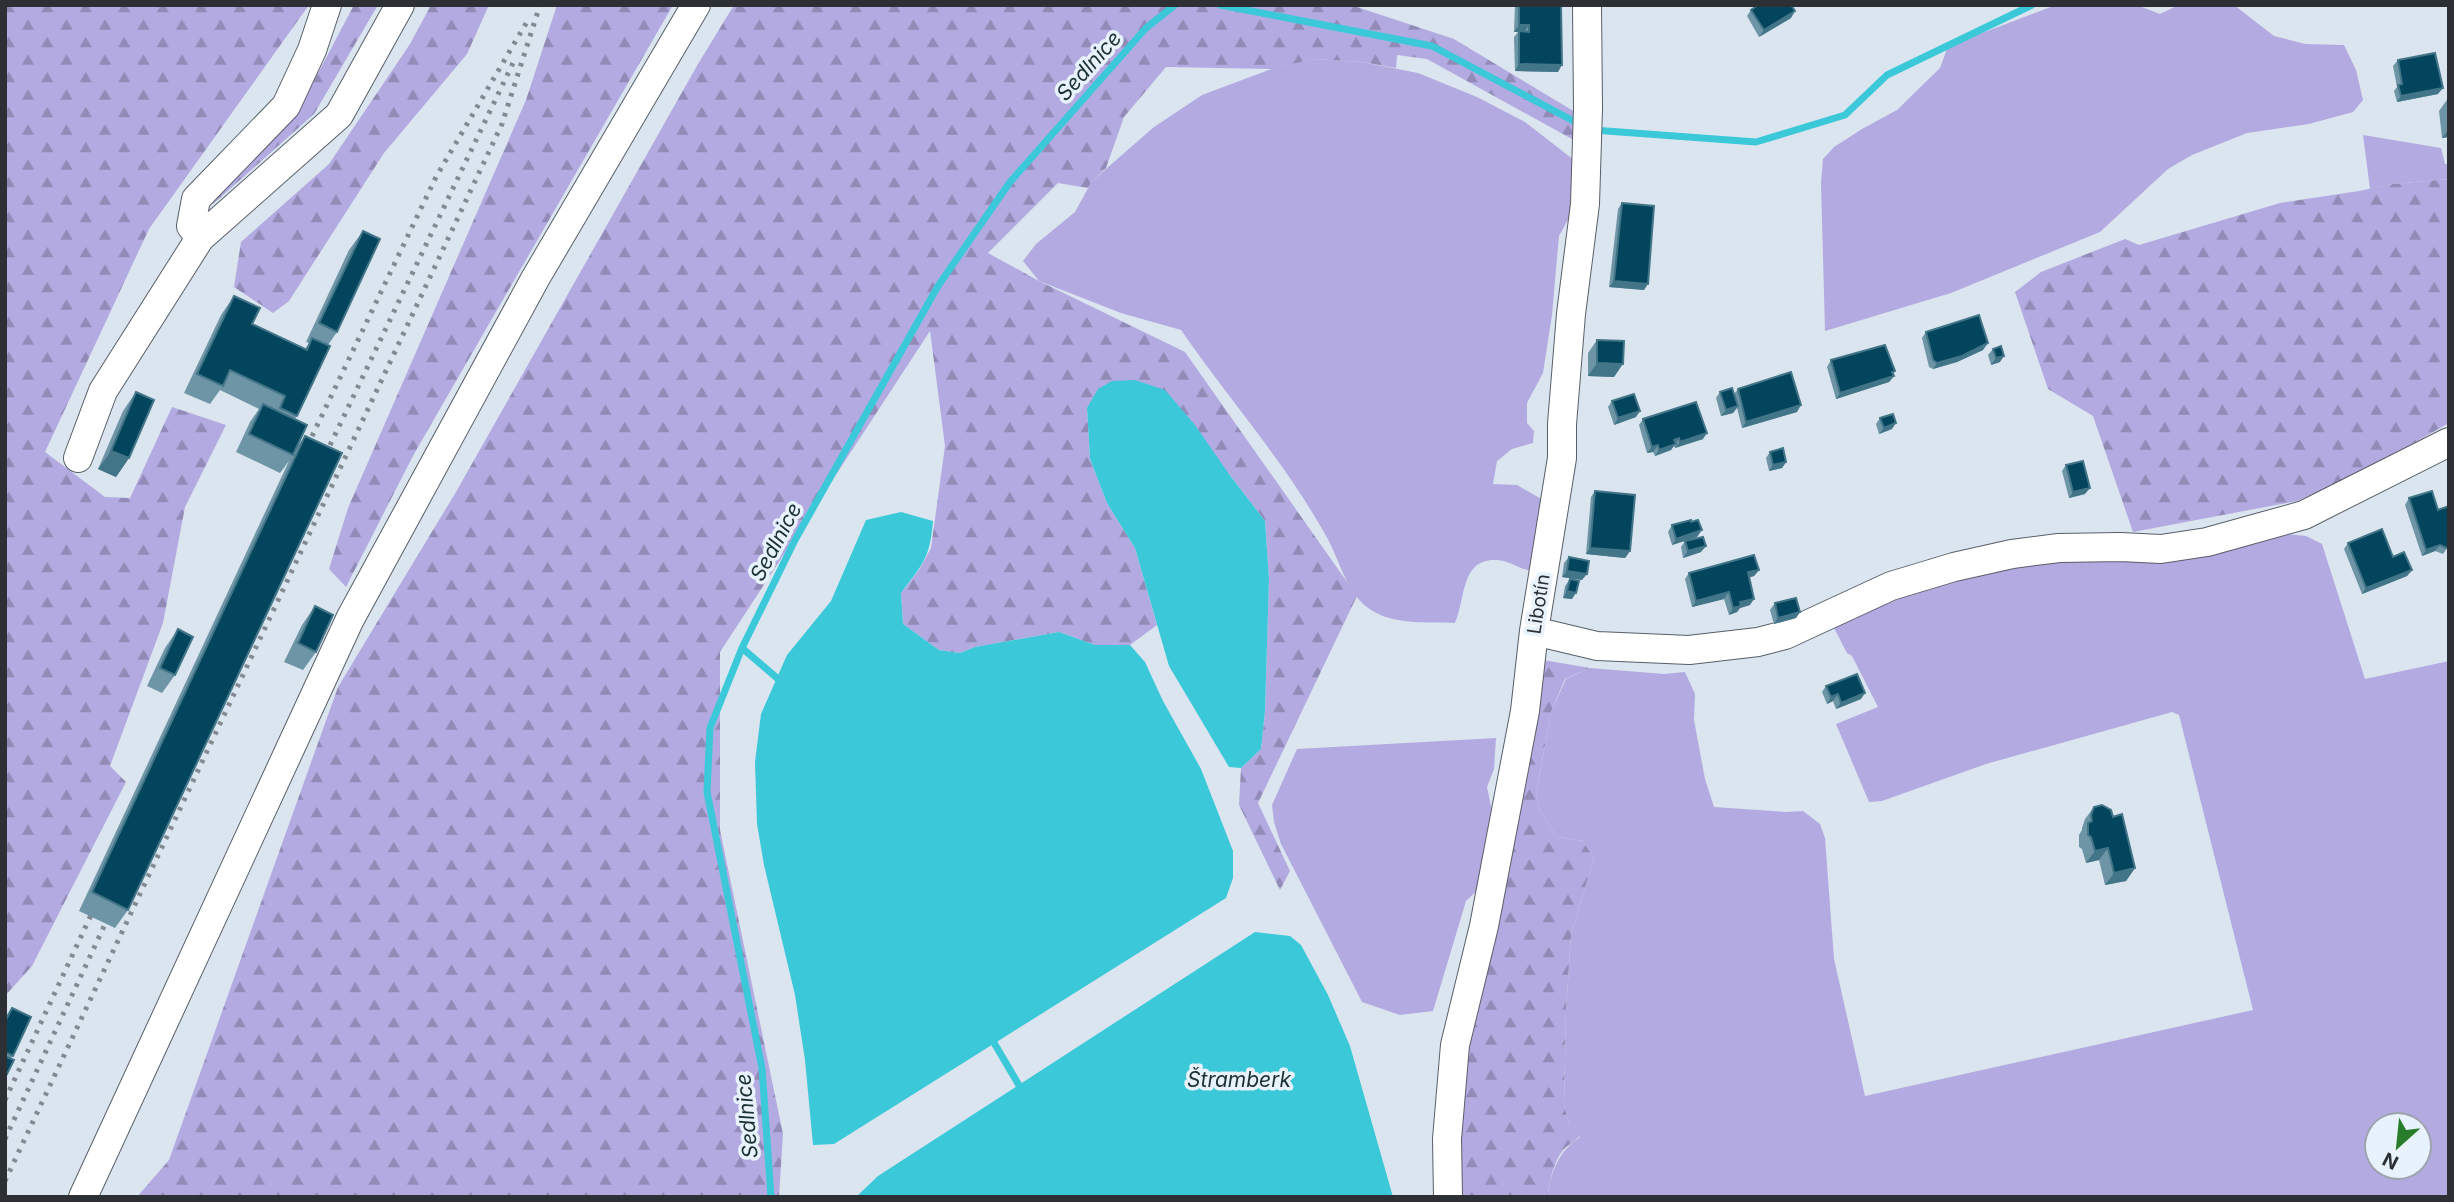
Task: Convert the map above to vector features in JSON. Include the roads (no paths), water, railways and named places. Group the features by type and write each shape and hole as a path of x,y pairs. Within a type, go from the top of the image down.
{"street":[{"path":"200,238 191,226 195,199 286,106 312,50 327,5"},
{"path":"78,458 103,391 200,238 338,115 400,5"},
{"path":"83,1197 350,619 535,279 695,5"},
{"name":"Libotín","path":"1448,1197 1447,1139 1455,1045 1484,926 1525,711 1534,631 1562,458 1562,424 1571,314 1585,204 1587,5"},
{"path":"1534,631 1597,646 1689,650 1758,642 1785,635 1891,586 2011,554 2059,548 2161,549 2207,542 2291,519 2449,442"}],"water":[{"path":"1135,380 1165,390 1195,425 1265,521 1269,579 1265,711 1261,749 1241,768 1229,767 1169,666 1135,548 1107,503 1090,459 1087,408 1098,389 1112,381"},
{"path":"901,512 933,521 930,544 924,560 901,593 903,624 939,650 960,653 975,647 1059,632 1095,645 1130,645 1145,662 1163,701 1201,769 1233,851 1233,878 1226,898 834,1144 813,1145 805,1060 795,995 757,824 755,762 761,714 787,655 831,601 866,520"},
{"name":"Štramberk","path":"1255,932 1290,936 1301,945 1328,995 1350,1046 1393,1197 856,1197 878,1176"}],"waterway":[{"name":"Sedlnice","path":"771,1197 762,1068 707,792 710,728 742,648 795,540 938,286 1010,182 1146,28 1175,5"},
{"path":"1220,5 1432,46 1579,124"},
{"path":"1593,130 1756,142 1845,115 1887,75 2032,5"},
{"path":"742,648 777,678 782,686"},
{"path":"990,1036 1023,1092"}],"railway":[{"path":"5,1181 502,124 540,5"},
{"path":"303,455 436,177 528,20"},
{"path":"321,464 513,63"},
{"path":"5,1100 98,900"},
{"path":"5,1139 113,907"}]}
